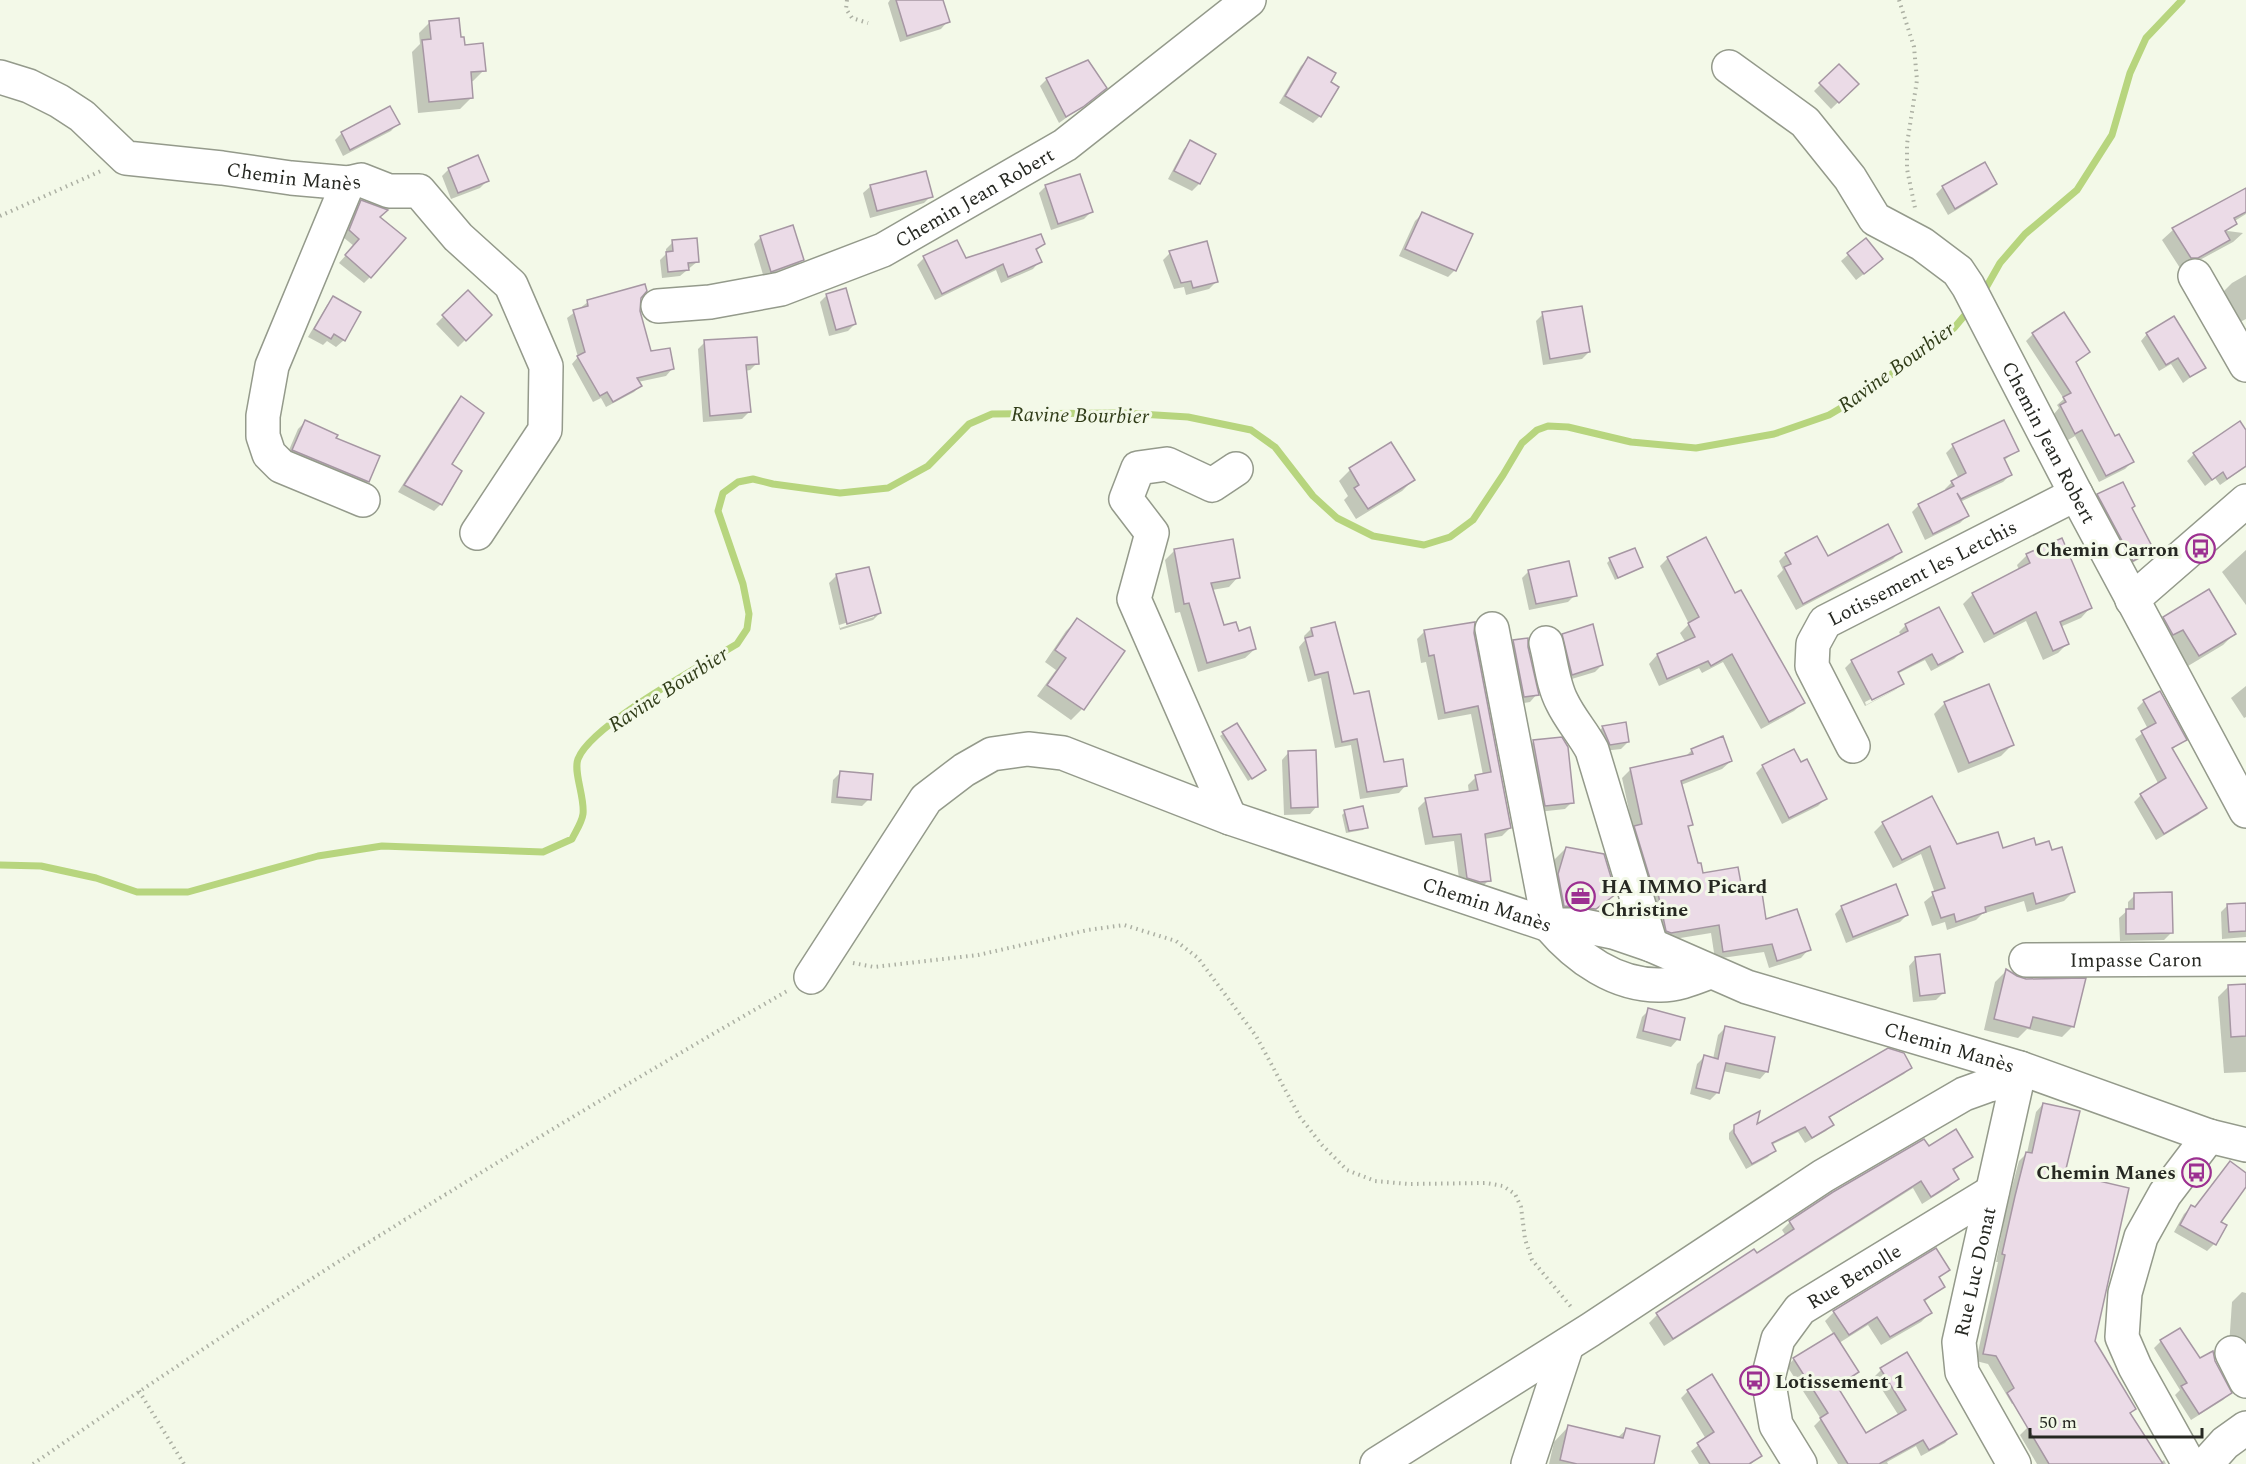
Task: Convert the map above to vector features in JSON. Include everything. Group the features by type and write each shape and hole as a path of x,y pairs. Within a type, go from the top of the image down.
{"street":[{"name":"Chemin Jean Robert","path":"658,306 710,302 781,290 883,250 1065,145 1249,0"},
{"name":"Chemin Jean Robert","path":"1729,66 1805,122 1850,178 1875,219 1922,244 1958,271 2246,811"},
{"path":"0,77 29,86 59,100 82,116 126,158"},
{"name":"Chemin Manès","path":"126,158 291,178 355,181 389,191 419,191 458,237 511,285 546,366 545,430 477,533"},
{"path":"355,181 272,366 263,416 263,436 269,454 281,466 363,500"},
{"path":"2195,276 2246,365"},
{"path":"1230,818 1134,599 1152,533 1126,499 1138,468 1167,464 1212,485 1236,469"},
{"name":"Lotissement les Letchis","path":"1853,746 1812,666 1813,644 1825,622 2076,494"},
{"path":"2132,600 2246,501"},
{"path":"1492,629 1549,925 1577,954 1622,979 1661,985 1683,982 1710,972"},
{"path":"1546,643 1560,699 1592,750 1651,945"},
{"name":"Chemin Manès","path":"811,977 926,799 964,770 992,754 1028,749 1063,753 1230,818 1549,925 1579,925 1613,932 1651,945 1747,987 2209,1136 2246,1145"},
{"name":"Impasse Caron","path":"2026,960 2246,959"},
{"path":"1377,1464 1578,1337 1823,1176 1964,1094 2018,1074"},
{"name":"Rue Luc Donat","path":"2014,1464 1962,1372 1959,1342 2018,1074"},
{"path":"2189,1464 2135,1367 2122,1337 2125,1293 2141,1237 2165,1194 2209,1136"},
{"name":"Rue Benolle","path":"1800,1464 1776,1425 1768,1378 1778,1339 1800,1309 1992,1192"},
{"path":"1528,1464 1578,1337"},
{"path":"2206,1464 2225,1443 2246,1428"}],"path":[{"path":"847,0 846,9 852,18 868,23"},
{"path":"1899,0 1914,47 1917,80 1907,144 1907,169 1922,244"},
{"path":"0,216 64,189 126,158"},
{"path":"829,950 851,963 874,967 978,956 1088,930 1124,925 1176,941 1198,958 1256,1036 1300,1117 1322,1145 1347,1170 1375,1181 1408,1184 1486,1182 1503,1186 1515,1194 1521,1208 1532,1260 1578,1337"},
{"path":"33,1464 139,1391 432,1202 620,1087 811,977"},
{"path":"139,1391 184,1464"}],"building":[{"path":"896,0 943,0 950,22 907,36"},
{"path":"459,18 461,37 464,37 465,45 483,43 486,71 471,72 473,98 429,102 422,40 431,39 429,21"},
{"path":"1308,57 1336,73 1331,82 1339,87 1321,117 1285,96"},
{"path":"1088,60 1107,88 1066,117 1046,78"},
{"path":"1839,64 1859,84 1839,103 1819,83"},
{"path":"390,106 400,124 350,150 341,132"},
{"path":"1190,140 1216,154 1200,184 1174,171"},
{"path":"478,155 489,181 458,193 448,168"},
{"path":"1985,162 1997,184 1955,209 1942,186"},
{"path":"926,171 933,197 877,211 870,185"},
{"path":"1080,174 1093,212 1058,224 1045,185"},
{"path":"2246,188 2246,212 2234,218 2237,224 2225,231 2230,240 2198,258 2191,258 2172,228"},
{"path":"361,200 388,210 380,217 406,238 371,278 345,255 359,239 349,230"},
{"path":"1422,212 1473,234 1456,271 1405,249"},
{"path":"793,225 804,260 771,272 760,236"},
{"path":"1041,234 1045,244 1036,249 1042,262 1008,277 1003,264 942,294 923,256 957,240 966,258"},
{"path":"697,238 699,262 688,263 689,270 668,272 666,252 673,251 672,240"},
{"path":"1866,238 1883,259 1864,274 1847,253"},
{"path":"1207,241 1218,282 1193,288 1191,281 1181,283 1169,251"},
{"path":"645,284 647,291 641,298 640,311 651,351 670,348 674,369 637,378 642,386 613,402 607,392 600,396 577,356 585,352 573,310 588,306 587,300"},
{"path":"846,288 856,324 836,330 826,294"},
{"path":"468,290 492,315 466,341 442,315"},
{"path":"333,296 361,312 345,341 334,334 331,339 314,329"},
{"path":"1582,306 1590,352 1550,359 1542,312"},
{"path":"2064,312 2090,352 2076,362 2115,436 2119,434 2134,462 2106,476 2082,430 2075,434 2060,405 2066,402 2063,397 2071,393 2032,333"},
{"path":"2174,316 2206,368 2190,377 2178,358 2166,365 2146,333"},
{"path":"757,337 759,364 746,365 751,412 710,416 704,340"},
{"path":"461,396 484,413 452,464 462,471 442,505 404,485"},
{"path":"305,420 338,435 336,438 380,456 369,482 292,450"},
{"path":"2004,420 2019,451 2004,458 2012,475 1961,499 1957,493 1969,516 1933,534 1918,504 1954,486 1951,481 1966,473 1952,444"},
{"path":"2240,421 2246,430 2246,466 2227,479 2223,472 2212,480 2193,453"},
{"path":"1391,442 1415,480 1368,509 1354,488 1359,485 1349,468"},
{"path":"2123,482 2135,506 2132,508 2154,550 2133,561 2097,494"},
{"path":"1888,524 1902,552 1803,604 1784,567 1791,564 1785,553 1817,536 1828,556"},
{"path":"1706,537 1735,593 1741,590 1805,703 1769,722 1732,654 1711,666 1708,661 1667,679 1657,654 1695,637 1688,623 1699,617 1667,557"},
{"path":"2062,538 2092,608 2060,622 2069,644 2053,651 2036,612 1994,634 1972,593 2030,563 2026,554"},
{"path":"1233,539 1240,578 1211,583 1224,625 1236,622 1239,631 1250,627 1256,649 1207,663 1189,603 1184,604 1174,549"},
{"path":"1635,548 1643,567 1618,578 1609,558"},
{"path":"1569,561 1577,596 1536,604 1528,570"},
{"path":"869,567 881,613 847,624 836,574"},
{"path":"2209,589 2236,634 2199,656 2183,630 2173,635 2163,617"},
{"path":"1939,607 1963,652 1938,665 1932,654 1898,672 1904,684 1872,700 1851,660 1908,631 1905,624"},
{"path":"1077,618 1125,651 1084,710 1047,685 1066,658 1055,650"},
{"path":"1335,622 1354,694 1369,691 1384,762 1403,759 1407,786 1367,792 1357,739 1342,742 1328,672 1315,675 1305,638 1313,636 1311,628"},
{"path":"1475,622 1474,633 1511,828 1485,834 1491,881 1480,882 1467,878 1461,834 1433,837 1425,798 1478,790 1475,775 1491,772 1478,706 1445,713 1434,655 1429,656 1424,630"},
{"path":"1593,624 1603,665 1572,675 1562,634"},
{"path":"1528,638 1539,695 1524,697 1513,640"},
{"path":"1989,684 2014,745 1969,763 1944,702"},
{"path":"2160,691 2187,740 2172,748 2207,808 2164,834 2140,794 2166,778 2141,731 2156,723 2143,700"},
{"path":"1626,722 1629,742 1610,745 1602,726"},
{"path":"1237,723 1266,770 1252,779 1222,732"},
{"path":"1723,736 1732,761 1681,781 1693,825 1688,826 1703,873 1738,867 1742,889 1761,886 1766,919 1797,909 1811,950 1777,961 1772,944 1723,952 1719,925 1671,933 1666,931 1656,884 1652,885 1634,826 1642,824 1630,768 1693,754 1691,749"},
{"path":"1562,737 1568,747 1574,803 1545,806 1533,740"},
{"path":"1794,749 1801,762 1807,759 1827,799 1789,818 1762,765"},
{"path":"1316,750 1318,807 1291,808 1288,751"},
{"path":"840,771 873,774 871,800 837,797"},
{"path":"1932,796 1957,844 1998,832 2003,848 2034,838 2036,845 2049,841 2052,850 2062,847 2075,892 2036,904 2033,893 1985,907 1986,912 1956,922 1954,914 1941,918 1932,892 1945,888 1930,846 1902,860 1882,822"},
{"path":"1363,806 1368,828 1349,831 1344,810"},
{"path":"1566,847 1604,854 1616,894 1596,909 1564,906 1558,874"},
{"path":"1896,884 1908,915 1853,937 1841,906"},
{"path":"2172,892 2173,933 2126,934 2126,909 2134,909 2134,893"},
{"path":"2246,903 2246,931 2229,932 2227,904"},
{"path":"1940,954 1945,993 1920,996 1915,957"},
{"path":"2006,969 2026,979 2086,978 2074,1027 2033,1017 2030,1028 1994,1019"},
{"path":"2246,984 2246,1036 2231,1037 2228,985"},
{"path":"1648,1008 1685,1018 1680,1040 1643,1031"},
{"path":"1725,1026 1775,1037 1768,1072 1726,1063 1719,1093 1696,1088 1704,1055 1718,1059"},
{"path":"1888,1048 1904,1053 1912,1068 1829,1117 1834,1125 1812,1138 1805,1127 1772,1143 1776,1151 1752,1164 1734,1133 1734,1125 1760,1111 1757,1124"},
{"path":"2043,1103 2080,1111 2065,1173 2129,1188 2095,1341 2136,1409 2130,1413 2163,1464 2049,1464 2007,1393 2014,1388 1996,1356 1983,1354 2005,1255 2002,1254 2015,1196 2026,1152 2032,1153"},
{"path":"1956,1129 1973,1157 1953,1169 1959,1179 1931,1197 1921,1181 1673,1339 1656,1313 1754,1249 1757,1253 1794,1229 1789,1221 1833,1192 1924,1139 1929,1146"},
{"path":"2230,1161 2246,1173 2246,1187 2221,1222 2227,1225 2216,1245 2180,1225 2191,1205 2195,1207"},
{"path":"1936,1248 1950,1270 1939,1277 1945,1287 1924,1300 1932,1313 1890,1337 1877,1317 1849,1335 1833,1311"},
{"path":"2180,1328 2200,1358 2213,1351 2215,1361 2232,1393 2199,1414 2181,1386 2187,1383 2160,1340"},
{"path":"1834,1333 1859,1372 1837,1386 1866,1433 1906,1410 1880,1368 1907,1352 1957,1434 1929,1450 1923,1440 1879,1464 1848,1464 1820,1418 1828,1413 1793,1358"},
{"path":"1712,1374 1762,1456 1749,1464 1710,1464 1697,1443 1714,1432 1687,1390"},
{"path":"1568,1425 1623,1438 1626,1428 1660,1436 1654,1464 1577,1464 1560,1460"}],"waterway":[{"name":"Ravine Bourbier","path":"1983,293 2000,263 2025,234 2077,190 2112,135 2130,73 2146,38 2182,0"},
{"name":"Ravine Bourbier","path":"0,865 41,866 96,878 137,892 188,892 318,856 382,846 543,852 572,839 583,814 577,764 587,745 625,713 737,644 747,629 749,614 743,584 718,511 723,493 738,482 753,479 840,493 888,488 928,466 969,424 992,414 1124,413 1188,417 1251,430 1275,447 1313,496 1337,518 1373,536 1424,545 1450,537 1473,520 1522,443 1537,430 1548,426 1568,427 1631,442 1696,448 1774,434 1829,415 1873,389 1919,352 1954,328 1970,309"}],"place":[{"name":"Chemin Carron","path":"2200,549"},
{"name":"HA IMMO Picard Christine","path":"1580,897"},
{"name":"Chemin Manes","path":"2197,1172"},
{"name":"Lotissement 1","path":"1754,1381"}]}
